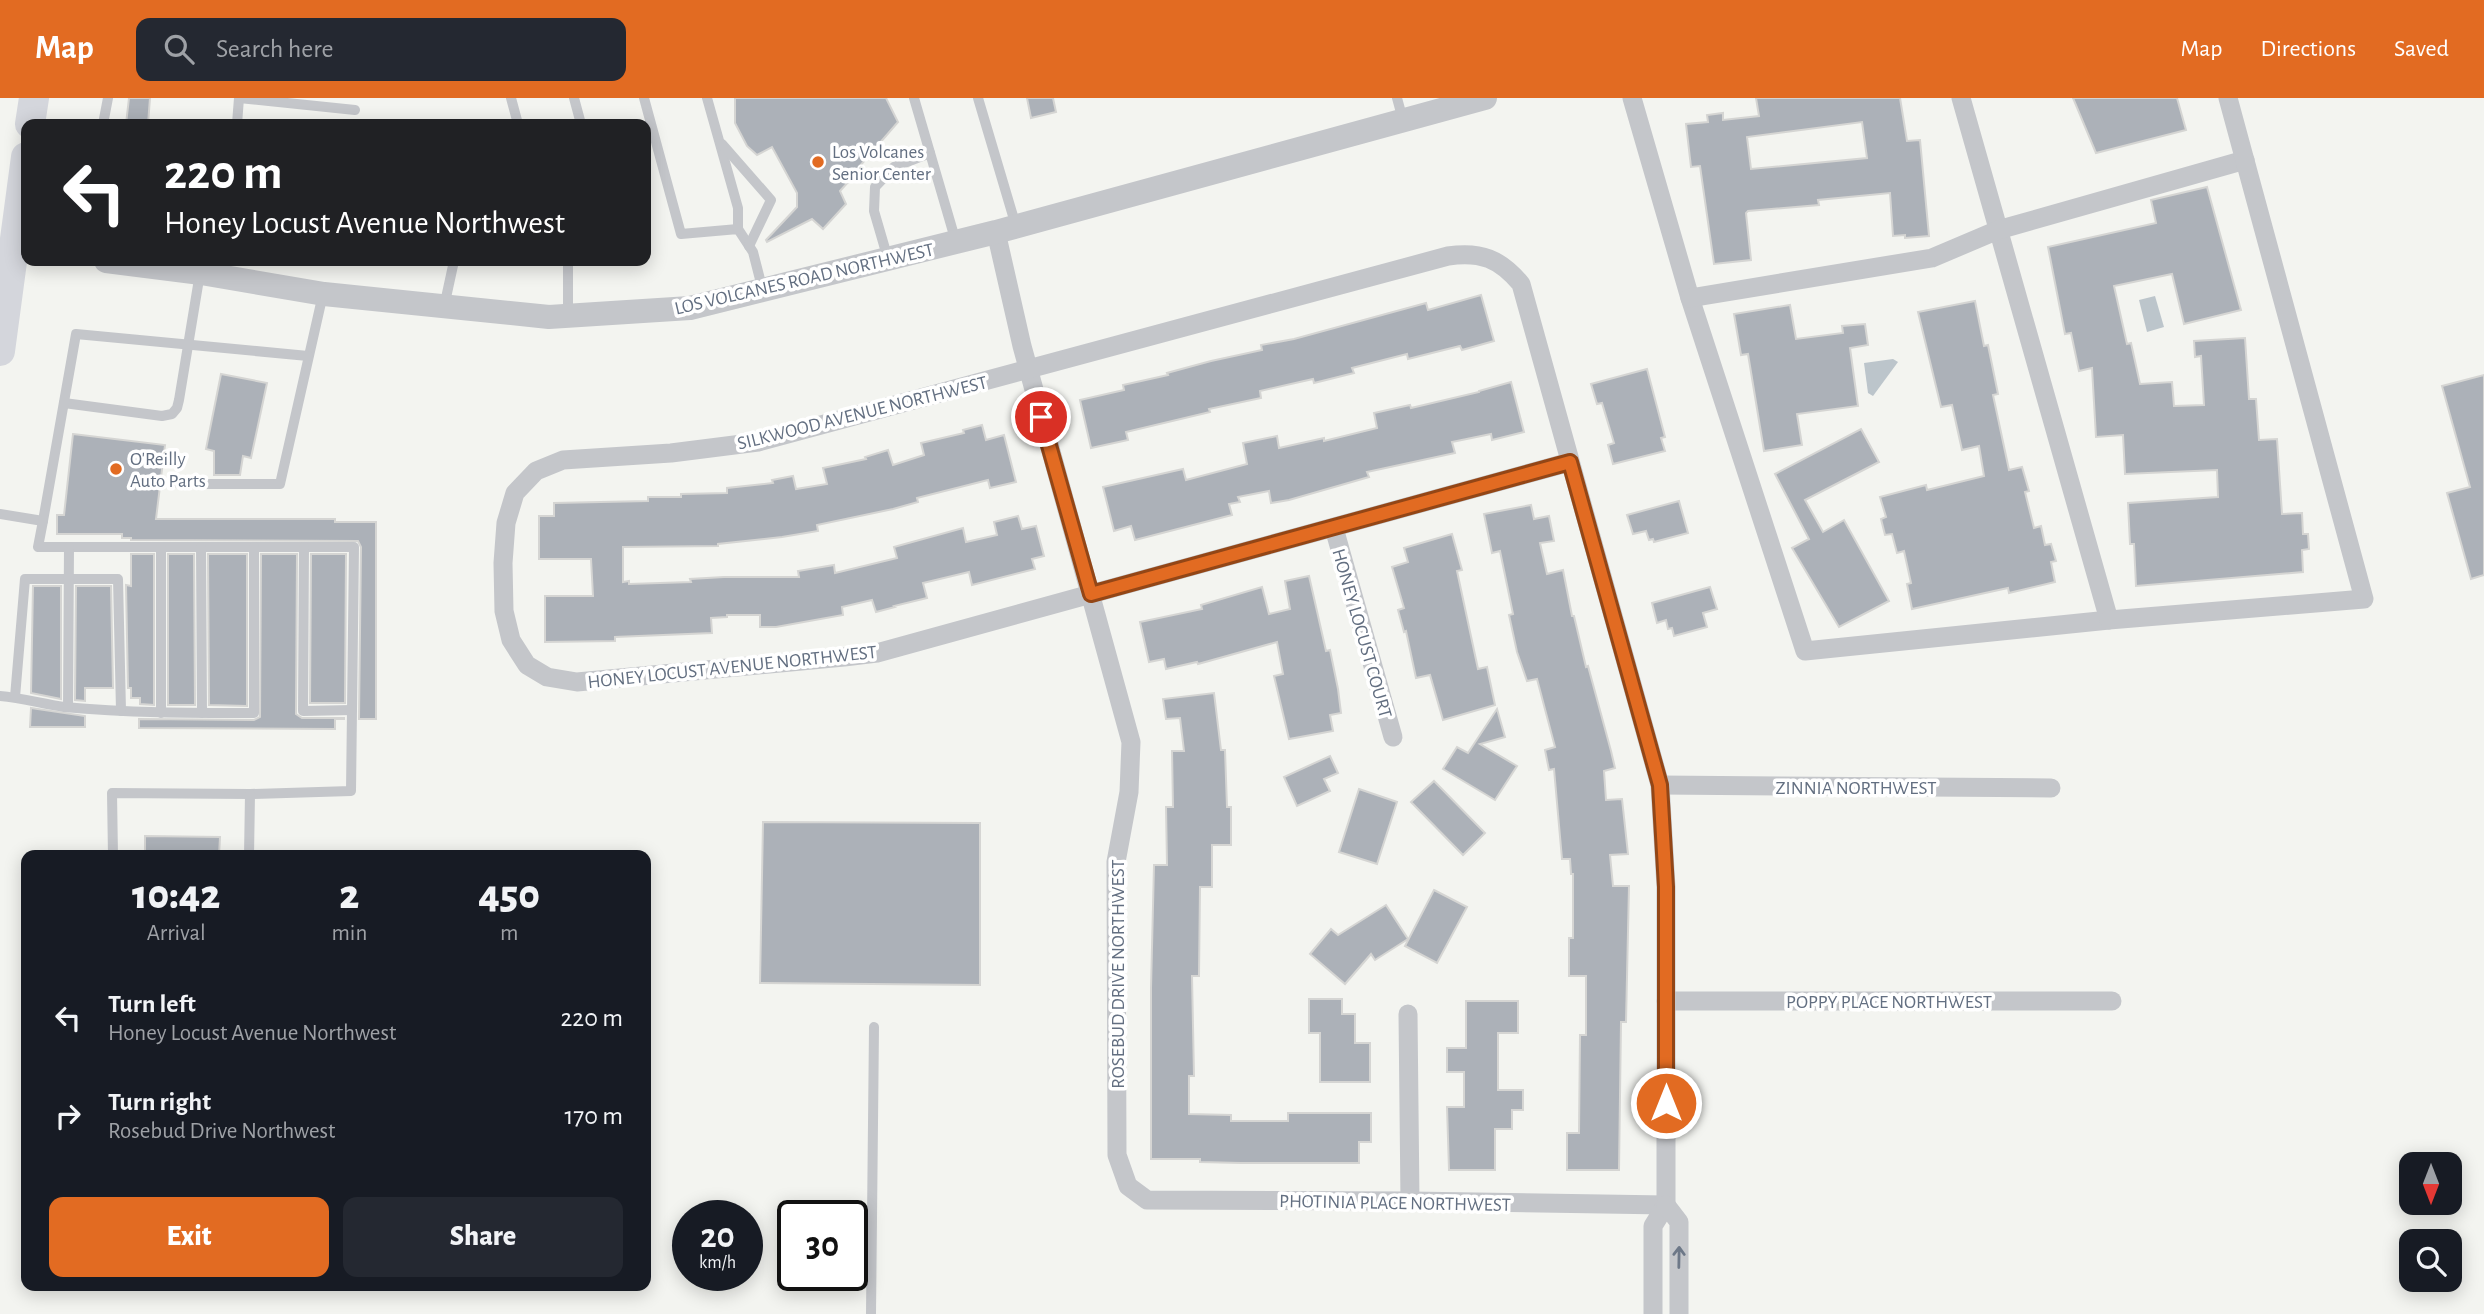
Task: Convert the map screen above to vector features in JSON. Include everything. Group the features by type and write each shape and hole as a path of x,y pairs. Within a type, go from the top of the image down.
{"main road":[{"path":"31,119 34,98"},
{"path":"0,351 21,192"}],"street":[{"name":"LOS VOLCANES ROAD NORTHWEST","path":"146,266 324,294 549,317 690,308 1006,230 1400,109 1485,98"},
{"path":"1632,98 1689,298 1805,651 2109,620 2364,598 2228,98"},
{"path":"1961,98 2109,620"},
{"path":"1689,298 1932,258 1998,230 2245,160"},
{"name":"ROSEBUD DRIVE NORTHWEST","path":"1006,230 1028,370 1131,742 1129,792 1116,862 1117,1155 1128,1186"},
{"name":"SILKWOOD AVENUE NORTHWEST","path":"503,563 506,523 515,493 536,471 563,460 671,453 758,442 1466,253 1486,257 1508,268 1521,284 1570,462"},
{"path":"1570,462 1660,785 1666,887 1666,1205 1653,1226 1653,1314"},
{"name":"HONEY LOCUST AVENUE NORTHWEST","path":"503,563 504,611 511,640 527,665 547,677 577,682 877,653 1570,462"},
{"name":"HONEY LOCUST COURT","path":"1334,528 1393,737"},
{"name":"ZINNIA NORTHWEST","path":"1660,785 2051,788"},
{"name":"POPPY PLACE NORTHWEST","path":"1666,1001 2112,1001"},
{"path":"1408,1014 1410,1201"},
{"name":"PHOTINIA PLACE NORTHWEST","path":"1128,1186 1147,1200 1666,1205"},
{"path":"1666,1205 1679,1222 1679,1314"}],"lane":[{"path":"104,119 108,98"},
{"path":"237,119 239,98 355,110"},
{"path":"511,98 517,119"},
{"path":"574,98 580,119"},
{"path":"644,98 650,119"},
{"path":"707,98 738,208 738,229 753,252 763,292"},
{"path":"914,98 956,243"},
{"path":"978,98 1006,230"},
{"path":"651,124 681,234 738,229"},
{"path":"719,141 771,200 749,246"},
{"path":"888,260 874,211 875,187 894,167 930,153"},
{"path":"444,308 453,266"},
{"path":"568,266 568,316"},
{"path":"64,403 162,416 172,414 177,408 201,273"},
{"path":"179,484 279,484 324,294"},
{"path":"114,850 112,793 351,792 354,547 38,547 76,334 308,356"},
{"path":"0,514 43,521"},
{"path":"68,707 69,547"},
{"path":"161,547 161,713"},
{"path":"201,547 202,713"},
{"path":"0,696 68,707 161,713 254,713 254,547"},
{"path":"304,547 303,710 352,710"},
{"path":"15,697 24,579 118,579 121,710"},
{"path":"250,794 250,850"},
{"path":"871,1314 874,1027"}],"shaded area":[{"path":"2155,296 2164,327 2147,332 2139,300"},
{"path":"1893,359 1898,362 1873,396 1868,393 1864,363"}],"building":[{"path":"129,98 150,98 148,119 127,119"},
{"name":"Los Volcanes Senior Center","path":"735,98 886,98 898,122 840,191 846,204 823,229 812,219 767,242 797,207 797,193 772,147 757,155 747,146 735,123"},
{"path":"1027,98 1053,98 1056,112 1031,118"},
{"path":"1756,98 1900,98 1907,141 1920,140 1929,236 1893,236 1890,193 1818,200 1819,205 1748,211 1746,213 1751,260 1714,264 1700,166 1691,167 1686,124 1708,122 1707,115 1723,113 1723,120 1759,116","holes":["1862,122 1867,158 1751,169 1747,137"]},
{"path":"2073,98 2177,98 2186,130 2096,153"},
{"path":"2207,187 2241,310 2184,324 2172,274 2114,286 2127,344 2131,343 2140,384 2172,382 2174,406 2204,405 2201,356 2195,357 2194,341 2245,338 2249,399 2256,399 2259,440 2277,439 2282,514 2302,513 2303,534 2308,534 2309,549 2302,550 2303,572 2136,586 2128,503 2218,497 2217,470 2125,474 2123,435 2096,437 2092,368 2079,371 2071,333 2065,334 2048,247 2156,223 2151,200"},
{"path":"1481,295 1494,341 1462,350 1460,346 1408,359 1407,354 1352,368 1354,373 1314,383 1313,379 1260,391 1261,398 1126,432 1128,440 1091,448 1080,400 1124,390 1123,385 1262,350 1261,345 1294,339 1426,303 1428,310"},
{"path":"1975,301 1998,394 1993,395 2009,470 2022,467 2029,491 2025,492 2034,528 2041,526 2045,545 2051,544 2056,561 2051,562 2055,582 2009,593 2008,588 1912,609 1907,584 1911,583 1904,551 1897,553 1892,534 1885,535 1881,519 1886,517 1880,497 1926,485 1927,490 1984,476 1979,446 1962,450 1952,405 1941,407 1918,312"},
{"path":"1790,305 1796,339 1843,333 1842,326 1865,324 1868,345 1850,348 1858,406 1797,414 1802,445 1764,451 1748,354 1741,355 1734,314"},
{"path":"1647,369 1665,437 1661,438 1665,451 1613,464 1608,445 1614,443 1602,403 1597,404 1591,384"},
{"path":"221,374 267,383 251,458 243,456 240,475 214,475 214,451 206,449"},
{"path":"2484,375 2484,575 2471,579 2447,493 2470,487 2442,386"},
{"path":"1511,382 1524,432 1492,440 1491,434 1452,442 1455,453 1367,472 1369,477 1289,500 1271,503 1269,491 1238,497 1240,502 1229,504 1232,515 1135,540 1131,526 1114,531 1103,487 1183,469 1186,480 1247,464 1243,443 1277,436 1279,448 1324,438 1324,441 1377,428 1374,413 1410,405 1411,408"},
{"path":"982,425 986,440 1004,435 1016,482 990,488 988,480 917,498 918,502 893,509 817,525 818,531 782,537 718,546 623,547 623,582 629,581 629,584 691,582 690,579 724,577 799,577 798,571 834,565 835,573 897,558 894,547 963,528 966,542 997,535 994,522 1018,516 1022,529 1036,526 1044,556 1032,559 1035,569 972,585 969,572 923,583 927,598 876,612 872,600 842,607 843,615 776,627 760,627 760,615 727,615 711,618 712,633 615,637 615,641 545,642 545,596 593,596 591,559 539,559 539,516 554,516 554,503 648,501 648,497 727,493 727,488 773,483 772,480 793,476 796,489 827,484 823,468 866,459 865,457 888,450 893,465 924,455 921,443 964,433 963,430"},
{"path":"1861,429 1879,462 1805,500 1823,532 1844,520 1889,601 1839,627 1792,548 1809,539 1775,474"},
{"path":"73,434 165,445 156,519 335,519 335,522 376,522 376,719 359,719 361,547 358,541 131,540 122,538 122,534 57,534 57,515 64,515"},
{"path":"1679,501 1688,533 1654,542 1653,539 1649,540 1646,531 1633,534 1627,515"},
{"path":"1531,505 1534,519 1549,516 1554,541 1540,543 1547,574 1563,570 1572,616 1611,751 1615,768 1604,771 1606,800 1622,799 1628,854 1610,855 1613,886 1629,886 1626,1022 1621,1022 1619,1170 1567,1170 1567,1133 1579,1133 1580,1035 1586,1035 1586,976 1569,976 1569,938 1573,938 1573,874 1570,859 1562,859 1554,769 1549,770 1545,750 1555,747 1537,679 1527,681 1517,652 1509,615 1513,614 1500,551 1492,553 1484,514"},
{"path":"1452,534 1462,570 1457,571 1478,669 1487,667 1495,705 1443,720 1430,675 1416,678 1406,631 1404,632 1398,610 1404,608 1392,567 1408,562 1404,548"},
{"path":"131,554 154,554 154,705 140,704 140,698 131,698 131,688 128,688 126,585 131,586"},
{"path":"168,554 194,554 195,705 168,705"},
{"path":"208,554 247,554 247,706 209,705"},
{"path":"261,554 297,554 296,714 302,718 344,719 335,719 335,729 139,728 139,719 254,720 260,717"},
{"path":"311,554 346,554 345,703 310,703"},
{"path":"1309,576 1326,651 1330,650 1338,689 1341,713 1330,715 1333,731 1289,739 1274,676 1283,674 1277,642 1198,664 1197,662 1166,669 1164,659 1149,662 1140,622 1202,609 1201,605 1262,587 1269,614 1290,609 1285,581"},
{"path":"33,586 61,586 61,699 31,693"},
{"path":"76,586 111,586 113,688 85,688 85,701 75,700"},
{"path":"1710,587 1717,609 1703,613 1707,627 1674,636 1672,628 1668,629 1666,620 1657,623 1652,603"},
{"path":"1214,693 1221,750 1225,750 1227,807 1231,807 1231,845 1212,845 1212,887 1200,887 1199,976 1192,976 1194,1076 1189,1076 1189,1114 1231,1115 1231,1121 1288,1121 1288,1113 1371,1113 1371,1142 1359,1142 1359,1163 1241,1163 1200,1162 1200,1159 1151,1159 1154,865 1167,865 1166,807 1173,807 1172,751 1184,751 1180,718 1166,719 1163,699"},
{"path":"31,708 85,716 85,727 30,727"},
{"path":"1497,709 1505,737 1480,744 1517,766 1495,800 1443,769 1457,747 1468,753"},
{"path":"1330,756 1338,773 1324,779 1330,791 1297,806 1284,777"},
{"path":"1434,781 1485,833 1463,855 1411,802"},
{"path":"1359,789 1397,802 1377,864 1339,852"},
{"path":"763,822 980,823 980,985 760,983"},
{"path":"145,836 220,837 219,850 145,850"},
{"path":"1434,890 1467,907 1437,963 1405,946"},
{"path":"1386,905 1408,939 1375,960 1371,954 1345,984 1310,954 1331,929 1338,935"},
{"path":"1309,999 1342,999 1342,1014 1355,1014 1355,1043 1370,1043 1370,1082 1320,1082 1320,1033 1309,1033"},
{"path":"1466,1001 1518,1001 1518,1033 1498,1033 1498,1090 1523,1090 1523,1110 1512,1110 1512,1129 1495,1129 1495,1170 1449,1170 1447,1107 1464,1107 1464,1072 1447,1072 1447,1048 1466,1048"}],"place":[{"name":"Los Volcanes Senior Center","path":"818,162"},
{"name":"O'Reilly Auto Parts","path":"116,469"}],"route":[{"path":"1041,417 1091,594 1570,462 1660,785 1666,887 1666,1103"}]}
